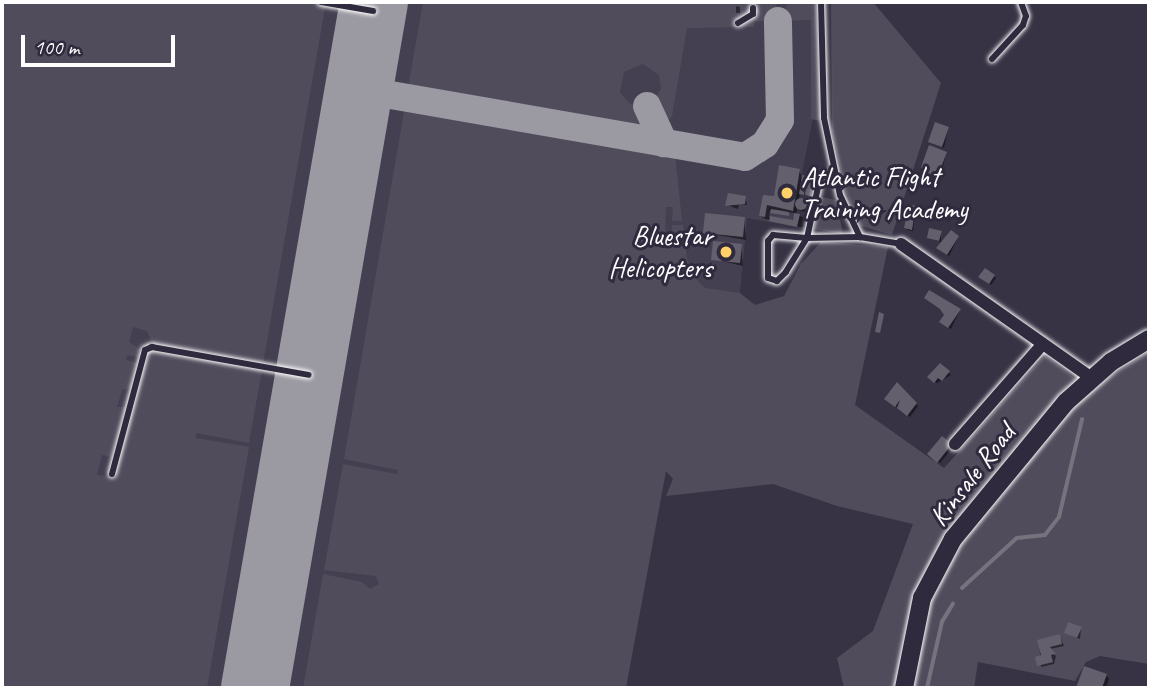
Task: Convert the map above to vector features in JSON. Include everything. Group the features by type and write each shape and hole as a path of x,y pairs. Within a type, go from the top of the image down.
{"main road":[{"name":"Kinsale Road","path":"904,688 913,625 942,558 1011,463 1092,378 1149,339"}],"street":[{"path":"901,244 1092,378"},
{"path":"955,444 1043,344"}],"lane":[{"path":"321,2 373,11"},
{"path":"821,2 824,118 835,172 849,219 860,237"},
{"path":"992,59 1023,24 1026,16 1021,2"},
{"path":"738,22 753,14 753,8"},
{"path":"835,172 820,178 807,237 781,278 768,278 771,236 807,237 860,237 901,244"},
{"path":"112,474 145,350 152,347 309,375"}],"shaded area":[{"path":"2,2 816,2 813,118 791,226 747,218 740,293 743,300 692,292 626,688 2,688"},
{"path":"2,2 326,2 263,364 153,345 147,331 133,327 129,342 140,349 138,357 127,355 126,360 138,363 131,388 122,390 117,407 126,407 111,457 102,455 97,475 115,477 145,354 153,351 262,370 249,443 196,433 196,438 249,447 207,688 2,688"},
{"path":"423,2 777,2 775,21 754,21 754,27 687,28 672,116 662,128 652,103 661,89 659,75 643,64 624,72 620,92 629,103 645,110 653,130 647,132 408,88"},
{"path":"787,2 816,2 821,121 811,119 811,20 783,21"},
{"path":"831,2 873,2 941,83 892,235 861,226 846,192 832,130"},
{"path":"405,106 675,154 682,221 672,221 673,207 666,207 665,238 672,238 672,225 683,225 687,259 698,281 705,288 740,293 755,305 784,296 801,264 821,242 888,247 855,405 944,468 1045,356 1090,390 1149,352 1149,664 1100,656 1086,662 1075,681 978,662 974,688 844,688 837,658 873,631 913,524 837,506 773,484 666,496 673,479 666,471 626,688 303,688 323,574 362,582 370,589 379,584 376,576 324,570 343,464 397,474 398,470 344,459"},
{"path":"821,197 836,200 843,234 814,229"}],"building":[{"path":"935,122 949,127 942,147 928,142"},
{"path":"929,145 947,152 939,173 933,171 931,177 921,167"},
{"path":"779,165 800,169 793,211 767,205 765,217 759,216 763,195 774,196"},
{"path":"802,175 814,177 811,196 805,195 806,185 804,195 799,194"},
{"path":"728,193 746,196 745,204 725,206"},
{"path":"796,199 806,199 806,209 796,209"},
{"path":"909,204 916,206 912,230 904,228"},
{"path":"771,209 789,212 789,216 770,213"},
{"path":"705,213 745,217 743,237 703,233"},
{"path":"794,213 800,214 797,227 769,221 770,216 793,220"},
{"path":"929,228 942,231 939,241 927,238"},
{"path":"951,230 959,236 947,255 936,248"},
{"path":"713,241 742,244 740,263 711,260"},
{"path":"985,268 995,275 989,284 978,277"},
{"path":"929,290 961,309 948,328 939,322 944,315 940,309 924,298"},
{"path":"879,312 884,314 880,333 875,332"},
{"path":"940,363 950,371 942,381 938,378 934,383 927,377"},
{"path":"897,382 917,403 907,416 897,408 900,400 895,407 884,399"},
{"path":"942,436 952,444 937,463 927,454"},
{"path":"1068,622 1082,627 1077,638 1064,633"},
{"path":"1060,634 1062,644 1050,647 1056,654 1051,655 1053,662 1037,666 1035,657 1041,655 1037,640"},
{"path":"1084,666 1107,674 1102,688 1076,688"}],"waterway":[{"path":"962,588 1017,538 1045,535 1059,517 1082,420"},
{"path":"927,688 942,622 953,604"}],"taxiway":[{"path":"355,115 365,101 385,94 745,157 765,144 780,120 778,21"},
{"path":"364,63 374,85 385,94"},
{"path":"647,106 664,143"}],"runway":[{"path":"255,688 374,2"}],"place":[{"name":"Atlantic Flight Training Academy","path":"787,193"},
{"name":"Bluestar Helicopters","path":"726,252"}]}
